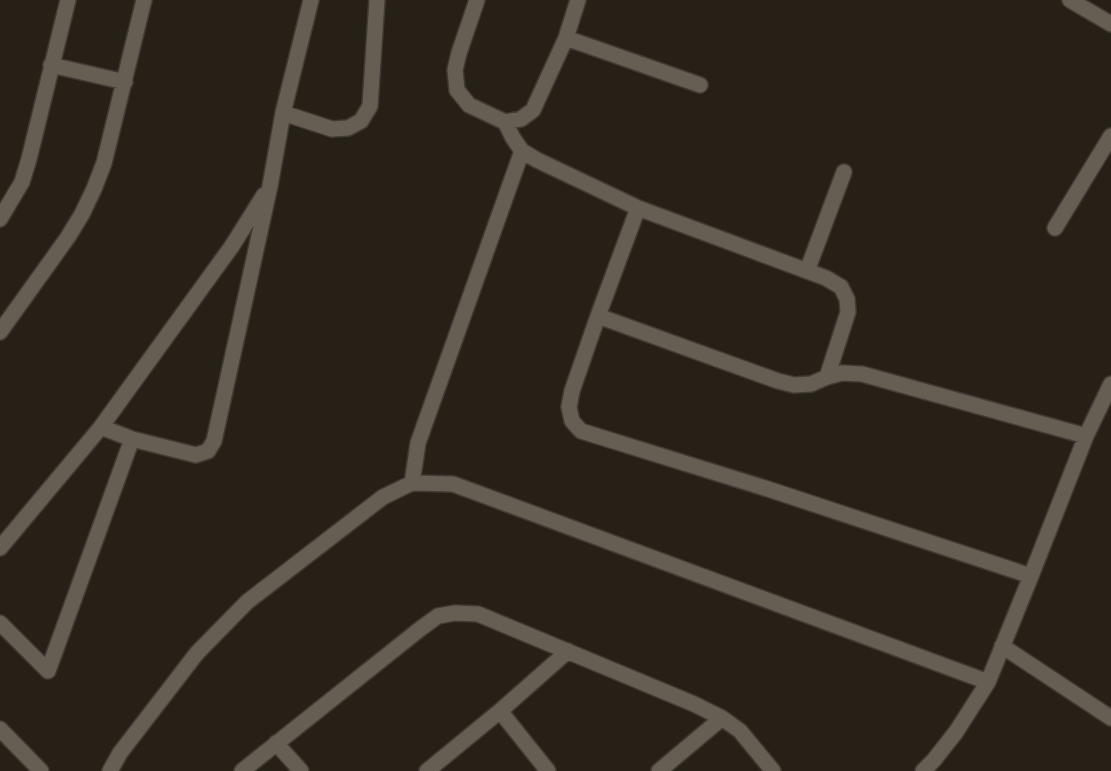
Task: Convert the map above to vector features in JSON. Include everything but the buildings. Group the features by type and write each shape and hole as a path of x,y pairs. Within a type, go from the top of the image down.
{"street":[{"path":"0,219 22,182 68,0"},
{"path":"0,332 68,237 94,189 104,163 144,0"},
{"path":"101,428 132,439 196,455 208,451 214,441 270,186 284,113 311,0"},
{"path":"284,113 332,129 348,128 361,121 370,106 377,0"},
{"path":"477,0 455,70 457,90 470,105 505,122 521,119 533,110 566,38 578,0"},
{"path":"1070,0 1111,24"},
{"path":"566,38 700,84"},
{"path":"51,65 125,82"},
{"path":"505,122 522,151 537,160 638,208 826,278 841,287 847,299 848,312 827,377"},
{"path":"1055,228 1111,136"},
{"path":"412,483 418,443 522,151"},
{"path":"807,271 844,172"},
{"path":"0,548 101,428 232,246 270,186"},
{"path":"638,208 572,391 569,407 572,421 581,431 768,488 1031,576"},
{"path":"598,316 778,381 794,385 811,384 842,373 862,374 1086,436"},
{"path":"923,771 956,732 988,682 1086,436 1111,384"},
{"path":"0,623 48,671 132,439"},
{"path":"110,771 120,753 197,653 247,602 383,497 412,483 453,484 988,682"},
{"path":"242,771 420,629 438,616 455,613 478,614 694,704 722,718 740,731 773,771"},
{"path":"1002,646 1111,718"},
{"path":"428,771 568,651"},
{"path":"500,711 548,771"},
{"path":"659,771 722,718"},
{"path":"0,729 41,771"},
{"path":"276,743 301,771"}]}
